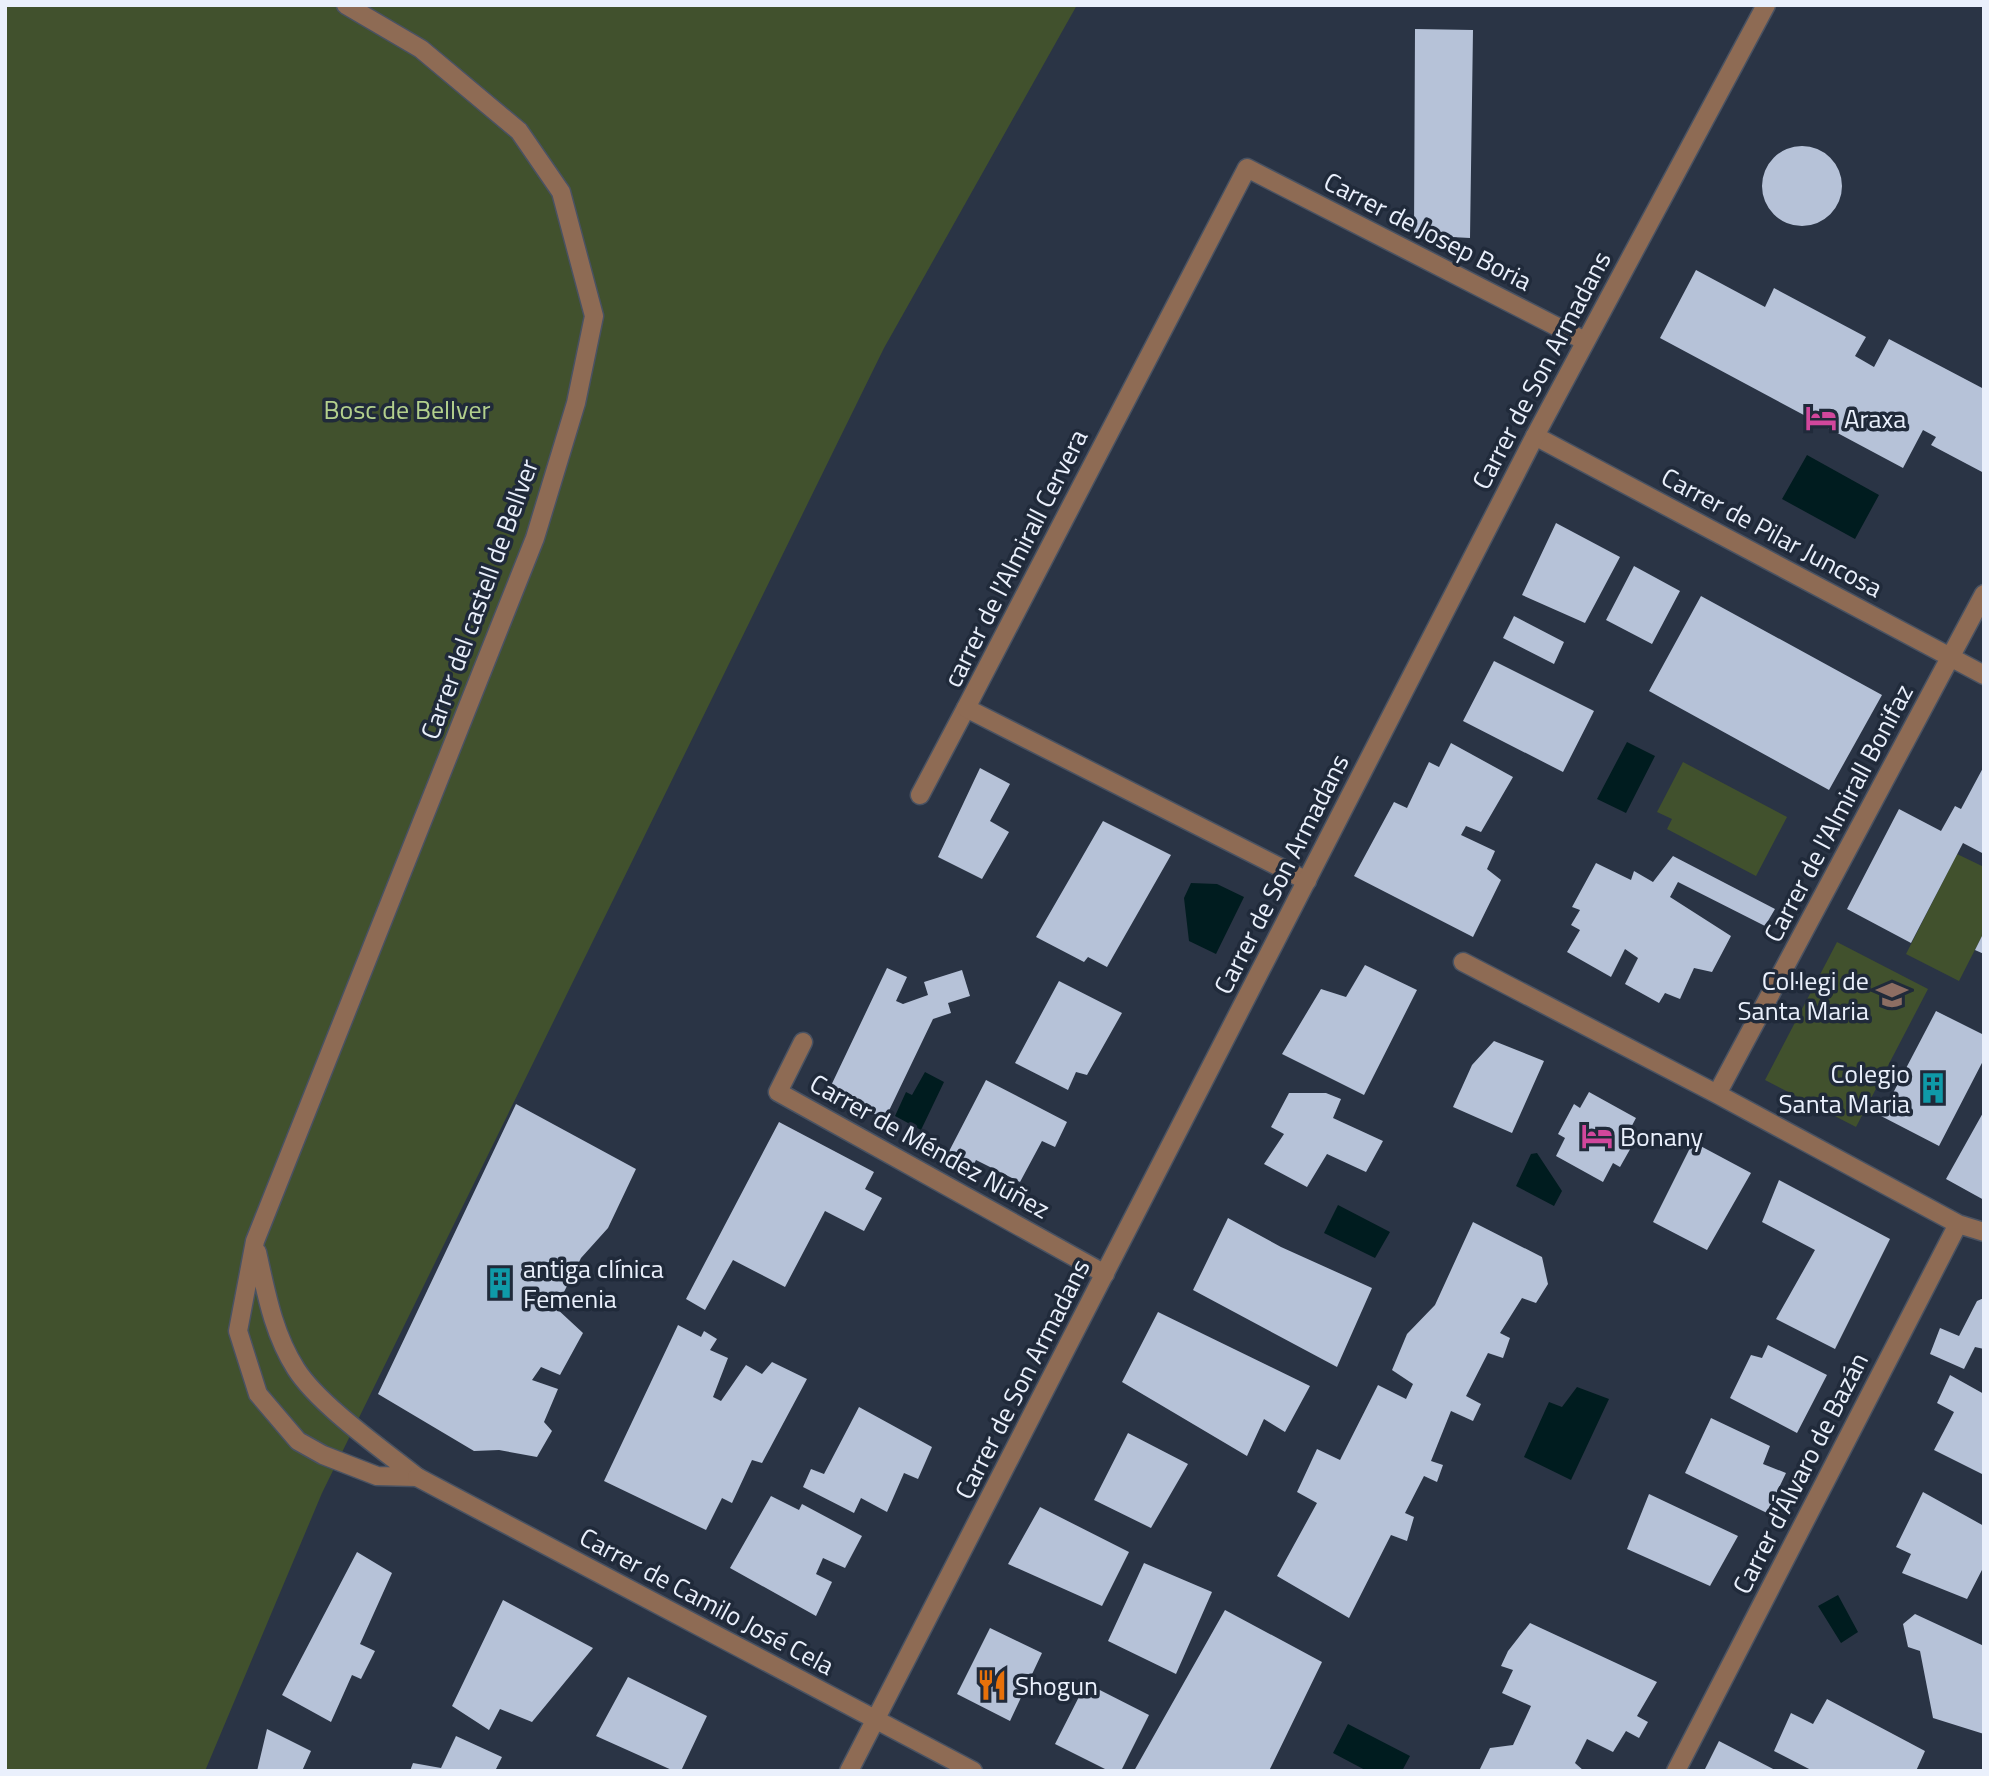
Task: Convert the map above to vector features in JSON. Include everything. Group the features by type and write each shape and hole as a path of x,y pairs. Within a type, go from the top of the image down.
{"street":[{"name":"Carrer del castell de Bellver","path":"346,5 421,49 519,131 561,192 594,316 576,403 535,538 255,1241 238,1331 258,1394 298,1441 323,1455 376,1476 417,1477"},
{"name":"Carrer de Son Armadans","path":"849,1771 1535,436 1766,5"},
{"name":"Carrer de Josep Boria","path":"1247,168 1586,341"},
{"name":"carrer de l'Almirall Cervera","path":"1247,168 966,708 1307,881"},
{"name":"Carrer de Pilar Juncosa","path":"1535,436 1984,675"},
{"name":"Carrer de l'Almirall Bonifaz","path":"1717,1094 1984,594"},
{"path":"920,795 966,708"},
{"path":"1463,961 1958,1224 1984,1232"},
{"name":"Carrer de Méndez Núñez","path":"803,1042 778,1092 1105,1274"},
{"name":"Carrer d'Álvaro de Bazán","path":"1676,1771 1958,1224"},
{"name":"Carrer de Camilo José Cela","path":"255,1241 271,1317 297,1370 342,1417 417,1477 973,1771"}],"green space":[{"name":"Bosc de Bellver","path":"5,5 1077,5 884,348 322,1493 205,1771 5,1771"},
{"path":"1683,762 1787,817 1756,876 1667,829 1672,819 1657,812"},
{"path":"1957,854 1984,867 1984,932 1959,981 1906,954"},
{"path":"1837,942 1928,989 1856,1127 1765,1080"}],"shaded area":[{"path":"1807,455 1879,495 1855,539 1782,499"},
{"path":"1627,742 1655,756 1626,813 1597,799"},
{"path":"1191,883 1217,884 1244,897 1216,954 1189,941 1184,898"},
{"path":"925,1072 944,1082 921,1130 895,1116 906,1092 912,1095"},
{"path":"1537,1153 1562,1191 1554,1206 1516,1186 1531,1154"},
{"path":"1338,1205 1390,1232 1375,1258 1324,1233"},
{"path":"1577,1387 1609,1399 1571,1480 1524,1457 1549,1402 1562,1407"},
{"path":"1838,1595 1858,1632 1841,1643 1818,1606"},
{"path":"1348,1724 1410,1756 1402,1771 1367,1771 1333,1753"}],"building":[{"path":"1415,29 1473,30 1470,238 1414,235"},
{"path":"1802,146 1817,149 1830,158 1839,171 1842,186 1839,201 1830,214 1817,223 1802,226 1787,223 1774,214 1765,201 1762,186 1765,171 1774,158 1787,149"},
{"path":"1696,270 1765,307 1774,288 1866,337 1855,356 1874,367 1889,339 1984,389 1984,473 1931,445 1936,437 1923,430 1903,468 1660,338"},
{"path":"1556,523 1620,557 1585,623 1522,595"},
{"path":"1634,566 1680,591 1652,644 1606,620"},
{"path":"1701,596 1882,695 1829,790 1649,691"},
{"path":"1514,616 1564,642 1554,664 1503,638"},
{"path":"1494,661 1594,711 1563,772 1463,721"},
{"path":"1451,743 1513,777 1481,832 1466,826 1461,835 1495,851 1487,869 1501,880 1473,937 1354,876 1394,802 1407,808 1429,762 1439,767"},
{"path":"1984,766 1984,854 1963,843 1911,943 1847,909 1899,809 1941,831 1955,806 1961,809"},
{"path":"980,768 1010,784 990,821 1009,832 982,879 938,857"},
{"path":"1103,821 1171,855 1107,967 1088,957 1084,962 1036,937"},
{"path":"1673,856 1775,909 1765,926 1678,882 1670,897 1731,936 1712,972 1694,968 1680,999 1665,993 1659,1003 1625,984 1638,958 1625,949 1611,977 1567,952 1580,930 1571,925 1580,910 1572,907 1596,863 1631,880 1634,871 1653,882"},
{"path":"1984,932 1984,954 1975,950"},
{"path":"1365,965 1417,990 1364,1095 1282,1054 1321,989 1346,997"},
{"path":"887,968 907,977 896,1001 903,1004 928,995 924,982 962,970 970,996 948,1003 951,1013 933,1019 885,1119 828,1092"},
{"path":"1059,981 1122,1013 1087,1075 1076,1072 1068,1090 1015,1063"},
{"name":"Colegio Santa Maria","path":"1936,1011 1984,1035 1984,1059 1939,1146 1881,1116"},
{"path":"1494,1041 1544,1061 1512,1133 1453,1107 1472,1065"},
{"path":"986,1080 1067,1122 1055,1147 1042,1141 1020,1182 976,1160 969,1174 944,1161"},
{"name":"Bonany","path":"1589,1092 1636,1118 1628,1133 1637,1137 1620,1167 1613,1163 1603,1182 1556,1156 1565,1138 1558,1134 1574,1104 1580,1108"},
{"path":"1289,1093 1326,1093 1341,1099 1333,1118 1383,1141 1366,1172 1327,1154 1307,1187 1264,1164 1284,1134 1271,1127"},
{"name":"antiga clínica Femenia","path":"516,1104 636,1169 608,1228 581,1258 556,1308 583,1333 560,1375 541,1367 532,1380 558,1389 544,1422 552,1431 537,1457 499,1450 474,1451 378,1394"},
{"path":"1984,1111 1984,1200 1946,1179"},
{"path":"779,1122 874,1172 865,1189 882,1198 864,1231 825,1211 785,1287 733,1260 705,1310 686,1299"},
{"path":"1693,1142 1751,1173 1707,1250 1653,1222"},
{"path":"1779,1180 1890,1239 1835,1349 1776,1319 1815,1250 1762,1222"},
{"path":"1228,1218 1281,1247 1372,1288 1337,1367 1193,1290"},
{"path":"1473,1222 1542,1257 1548,1284 1536,1303 1522,1298 1500,1333 1510,1338 1503,1358 1488,1353 1466,1396 1481,1404 1473,1421 1451,1411 1431,1461 1443,1465 1437,1482 1424,1476 1405,1513 1414,1517 1407,1541 1391,1535 1349,1618 1277,1576 1317,1503 1297,1492 1317,1449 1340,1460 1378,1385 1406,1399 1413,1384 1392,1370 1407,1334 1435,1305"},
{"path":"1984,1298 1984,1349 1975,1347 1964,1369 1930,1354 1940,1328 1959,1336 1977,1301"},
{"path":"1158,1312 1310,1386 1285,1432 1264,1419 1247,1456 1122,1382"},
{"path":"678,1325 701,1337 704,1331 717,1339 710,1350 728,1358 713,1397 721,1401 746,1365 762,1374 772,1362 807,1379 762,1463 752,1460 732,1503 722,1498 706,1530 604,1481"},
{"path":"1768,1345 1827,1375 1797,1433 1730,1398 1751,1355 1762,1358"},
{"path":"1950,1375 1984,1394 1984,1475 1934,1450 1954,1412 1937,1403"},
{"path":"859,1407 932,1447 918,1479 904,1473 887,1512 861,1498 854,1513 803,1487 811,1469 824,1474"},
{"path":"1711,1418 1770,1446 1763,1464 1786,1473 1767,1513 1685,1473"},
{"path":"1128,1433 1188,1464 1151,1528 1094,1500"},
{"path":"1923,1492 1984,1526 1984,1566 1967,1599 1902,1573 1911,1554 1896,1547"},
{"path":"1649,1494 1738,1536 1710,1586 1627,1549"},
{"path":"771,1496 799,1510 802,1504 862,1536 845,1568 823,1558 816,1574 832,1582 816,1616 730,1568"},
{"path":"1040,1507 1129,1552 1102,1606 1008,1564"},
{"path":"357,1552 392,1573 360,1644 375,1651 361,1679 352,1675 331,1722 282,1695"},
{"path":"1144,1563 1212,1592 1176,1674 1108,1641"},
{"path":"503,1600 593,1648 532,1722 500,1709 489,1730 452,1706"},
{"path":"1225,1610 1322,1662 1269,1771 1134,1771"},
{"path":"1915,1614 1984,1646 1984,1734 1933,1718 1920,1651 1908,1647 1903,1624"},
{"path":"1530,1623 1657,1682 1637,1716 1648,1722 1639,1738 1626,1731 1613,1752 1587,1739 1575,1763 1584,1771 1479,1771 1490,1748 1513,1745 1531,1706 1502,1693 1513,1670 1501,1666 1508,1651"},
{"path":"990,1628 1042,1653 1010,1721 957,1694"},
{"path":"628,1677 707,1716 681,1771 674,1771 596,1736"},
{"path":"1086,1683 1149,1715 1121,1771 1109,1771 1055,1744"},
{"path":"1827,1699 1925,1751 1916,1771 1813,1771 1774,1751 1791,1713 1813,1724"},
{"path":"267,1729 311,1751 302,1771 257,1771"},
{"path":"456,1736 502,1757 495,1771 410,1771 413,1763 441,1768"},
{"path":"1719,1741 1777,1771 1704,1771"}],"place":[{"name":"Araxa","path":"1821,418"},
{"name":"Col·legi de Santa Maria","path":"1892,995"},
{"name":"Colegio Santa Maria","path":"1933,1088"},
{"name":"Bonany","path":"1597,1136"},
{"name":"antiga clínica Femenia","path":"500,1283"},
{"name":"Shogun","path":"992,1685"}]}
